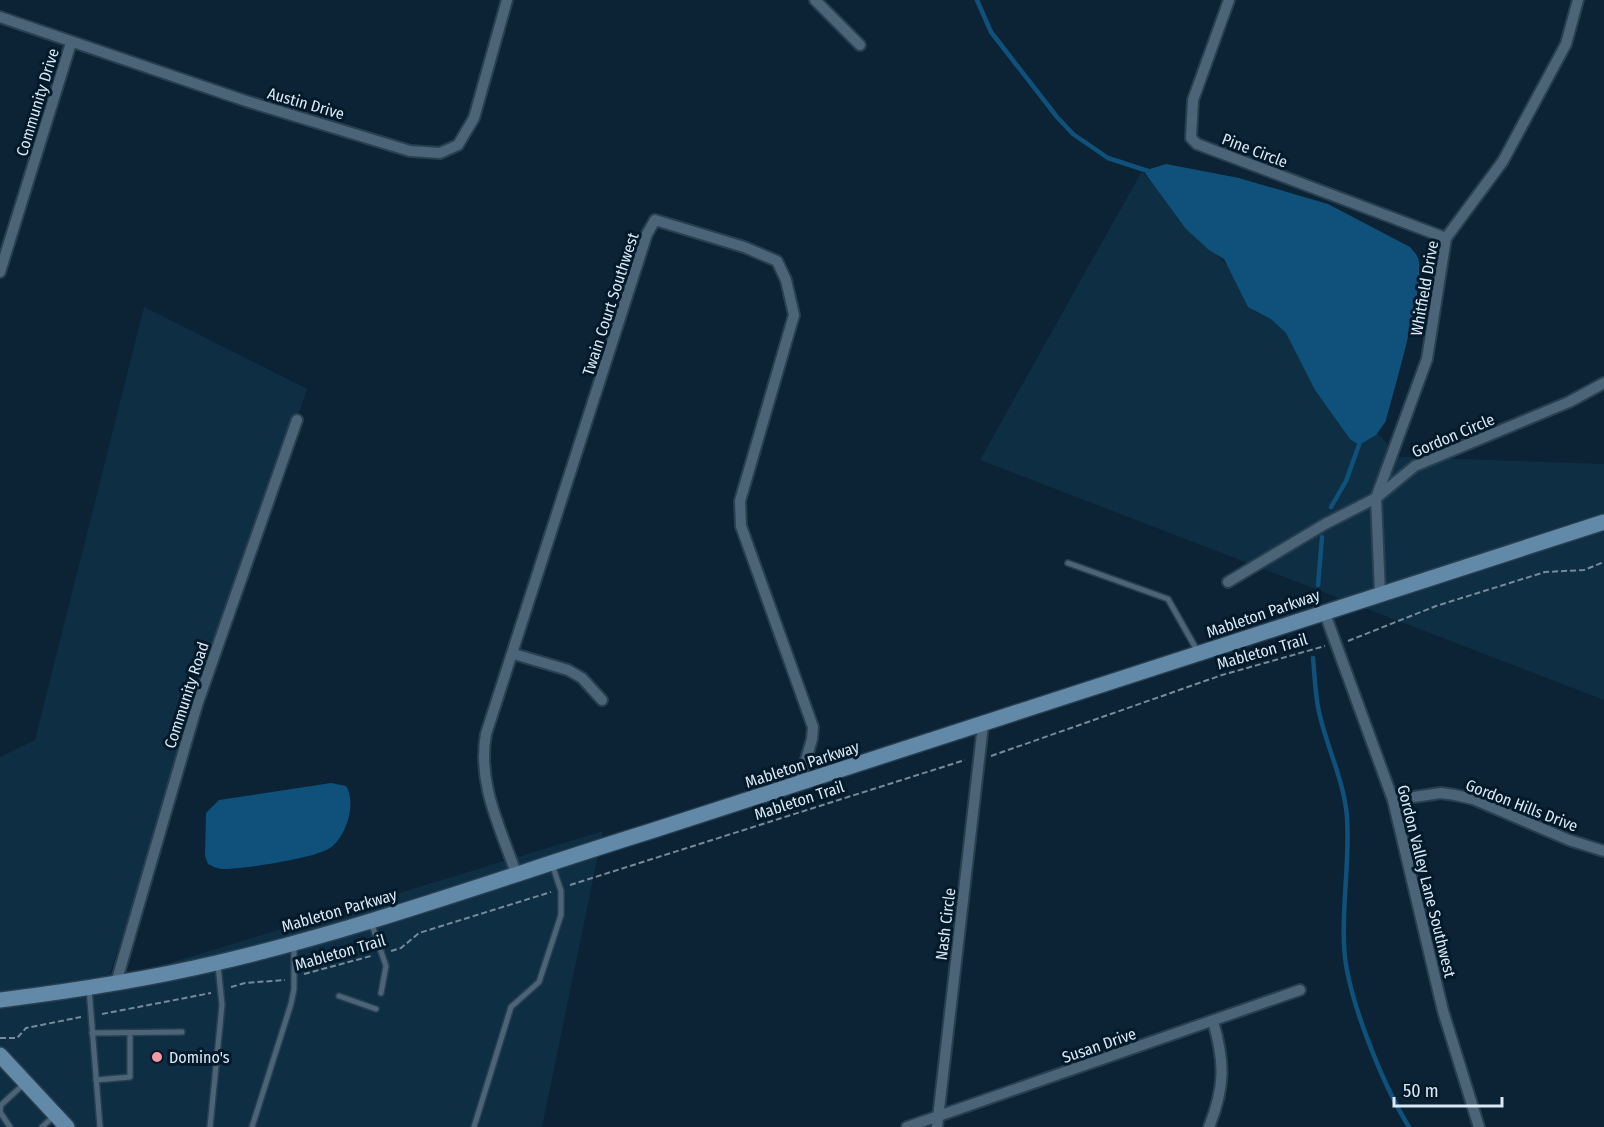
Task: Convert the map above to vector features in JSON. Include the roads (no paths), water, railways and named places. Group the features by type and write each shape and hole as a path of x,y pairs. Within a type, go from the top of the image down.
{"main road":[{"name":"Mableton Parkway","path":"0,1000 116,983 218,963 294,943 983,725 1324,611 1604,522"},
{"path":"0,1055 67,1127"}],"street":[{"name":"Austin Drive","path":"0,17 71,43 410,151 440,153 458,145 474,118 507,0"},
{"path":"815,0 860,45"},
{"name":"Pine Circle","path":"1229,0 1193,100 1191,138 1197,144 1446,238"},
{"name":"Whitfield Drive","path":"1376,498 1427,359 1446,238 1503,161 1566,44 1578,0"},
{"name":"Community Drive","path":"0,272 71,43"},
{"name":"Twain Court Southwest","path":"516,873 485,787 483,753 486,734 514,654 647,234 655,220 744,247 777,261 786,280 794,315 750,457 740,501 741,526 813,727 812,739 799,784"},
{"name":"Gordon Circle","path":"1228,582 1325,524 1376,498 1415,466 1569,402 1604,383"},
{"name":"Community Road","path":"116,983 197,705 297,420"},
{"path":"1376,498 1380,593"},
{"name":"Gordon Valley Lane Southwest","path":"1324,611 1393,800 1443,1011 1479,1127"},
{"path":"514,654 568,670 582,678 602,700"},
{"name":"Nash Circle","path":"938,1122 983,725"},
{"name":"Gordon Hills Drive","path":"1393,800 1441,793 1473,799 1569,840 1604,851"},
{"name":"Susan Drive","path":"907,1127 938,1122 1300,990"},
{"path":"1209,1127 1220,1095 1224,1070 1213,1021"}],"lane":[{"path":"1068,563 1168,598 1199,654"},
{"path":"474,1127 511,1007 539,982 561,915 560,888 552,862"},
{"path":"371,920 386,966 381,993"},
{"path":"252,1127 291,1004 294,943"},
{"path":"210,1127 222,1005 218,963"},
{"path":"89,988 99,1127"},
{"path":"339,996 376,1009"},
{"path":"92,1033 182,1032"},
{"path":"96,1080 130,1077 130,1033"},
{"path":"10,1127 0,1112 1,1105 25,1083"},
{"path":"42,1127 55,1115"}],"water":[{"path":"1166,164 1239,178 1328,204 1410,247 1416,254 1419,270 1414,312 1386,421 1376,435 1359,445 1350,439 1315,390 1286,333 1271,319 1248,307 1224,259 1209,250 1186,229 1145,173"},
{"path":"331,783 346,786 349,793 350,810 341,836 330,848 310,856 244,868 221,869 208,864 205,856 206,813 219,800"}],"waterway":[{"path":"977,0 991,32 1057,117 1073,134 1108,158 1148,171"},
{"path":"1331,507 1346,481 1359,445"},
{"path":"1318,585 1322,537"},
{"path":"1313,658 1318,709 1343,791 1347,817 1348,849 1344,928 1346,964 1358,1012 1377,1064 1409,1127"}],"place":[{"name":"Domino's","path":"157,1057"}]}
